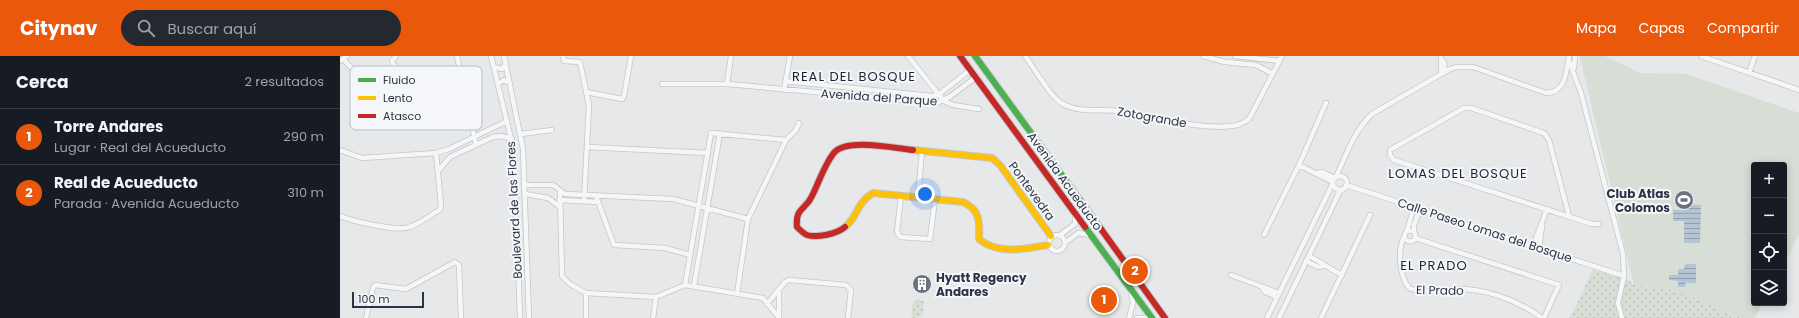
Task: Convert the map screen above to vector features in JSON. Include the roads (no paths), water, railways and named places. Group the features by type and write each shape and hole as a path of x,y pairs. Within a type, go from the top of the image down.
{"street":[{"path":"395,66 392,61 396,56"},
{"path":"457,56 459,66"},
{"name":"Boulevard de las Flores","path":"491,56 512,139 520,318"},
{"name":"Boulevard de las Flores","path":"504,56 521,134 525,185 529,318"},
{"path":"563,56 564,61 580,62 589,106 584,201"},
{"path":"586,92 593,92 621,99 624,98 632,56"},
{"path":"727,84 731,56"},
{"path":"784,90 790,56"},
{"path":"908,56 944,101 953,105 979,108"},
{"name":"Avenida Acueducto","path":"960,56 1150,318"},
{"name":"Avenida Acueducto","path":"975,56 1165,318"},
{"path":"1204,56 1225,62 1256,65 1273,74"},
{"name":"Zotogrande","path":"1026,57 1055,97 1070,107 1133,113 1198,125 1233,126 1242,124 1249,119 1281,58 1235,56"},
{"path":"1574,68 1575,56"},
{"path":"1701,56 1799,90"},
{"path":"1749,73 1755,56"},
{"path":"1570,57 1581,93 1623,254 1624,276 1618,304 1622,318"},
{"path":"1267,318 1358,129 1372,114 1456,67 1473,67 1546,93 1552,93 1558,91 1563,83 1570,57"},
{"path":"1570,57 1581,93"},
{"path":"344,58 351,66"},
{"path":"1441,58 1443,73"},
{"path":"494,67 502,69 506,63"},
{"name":"Avenida del Parque","path":"785,81 931,96 938,95 970,70"},
{"name":"Avenida del Parque","path":"662,84 727,84 930,103 944,101 976,77"},
{"path":"498,84 504,80 510,83"},
{"path":"956,81 962,88"},
{"path":"1264,235 1300,165 1326,103"},
{"path":"1569,216 1549,140 1541,132 1471,108 1464,108 1390,150 1390,155 1394,160 1592,224 1599,224"},
{"path":"340,150 362,158 436,153 474,138 507,121"},
{"path":"736,294 748,219 786,140 796,130 798,123"},
{"path":"472,130 476,145"},
{"path":"521,134 552,130"},
{"path":"685,284 711,132 786,140"},
{"path":"694,286 720,133"},
{"path":"439,170 450,157 497,136 512,139"},
{"name":"Pontevedra","path":"1048,245 1022,250 985,245 979,239 981,219 971,206 963,202 876,193 867,195 863,199 851,223 841,231 816,236 806,235 796,224 798,211 809,201 833,153 840,147 853,144 992,158 1000,165 1052,236"},
{"path":"587,147 708,153"},
{"path":"918,197 922,151"},
{"path":"340,216 351,220 401,229 410,227 440,210 439,170 436,153"},
{"path":"1279,318 1341,190 1346,185 1344,178 1334,180 1322,172 1318,173 1300,165"},
{"path":"1334,180 1335,187 1341,190"},
{"path":"525,185 553,185 564,194 673,199 748,219"},
{"name":"Calle Paseo Lomas del Bosque","path":"1346,185 1624,276"},
{"path":"560,192 562,276 570,284 586,293 656,297 685,284 763,298 779,318"},
{"path":"525,194 548,198 560,207"},
{"path":"596,196 614,245 665,248 690,255"},
{"path":"901,196 897,232 900,237 930,239 935,199"},
{"path":"560,200 598,202"},
{"path":"1414,207 1404,237 1410,242 1415,235 1414,225 1420,209"},
{"path":"1539,248 1542,224 1547,209"},
{"path":"1075,214 1075,224 1060,235 1052,236 1048,245 1052,250 1058,251 1063,249 1065,243 1078,233 1091,235"},
{"path":"1321,318 1370,214"},
{"path":"1533,246 1536,234 1542,224"},
{"path":"516,228 526,228"},
{"path":"1406,231 1410,230 1415,235"},
{"path":"1060,235 1065,243"},
{"name":"El Prado","path":"1404,237 1401,260 1403,275 1409,288 1416,291 1460,289 1494,294 1508,298 1543,318 1559,285 1415,235"},
{"path":"1309,256 1342,275"},
{"path":"1306,261 1318,267 1324,266"},
{"path":"366,318 375,285 406,288 455,262 459,265 461,318"},
{"path":"1231,274 1262,287 1267,287 1278,295"},
{"path":"767,304 789,280 850,286 852,293 848,318"},
{"path":"1129,287 1134,303 1129,318"},
{"path":"779,318 780,289"},
{"path":"586,293 586,318"},
{"path":"653,318 656,297"},
{"path":"1137,318 1150,318"}],"water":[{"path":"1685,205 1701,205 1700,243 1684,243 1684,221 1673,221 1673,210 1684,210"},
{"path":"1685,264 1696,264 1696,283 1686,283 1685,287 1678,287 1678,281 1669,280 1669,275 1678,275 1678,269 1684,269"}],"place":[{"name":"Club Atlas Colomos","path":"1684,200"},
{"name":"Real de Acueducto","path":"1135,271"},
{"name":"Hyatt Regency Andares","path":"922,284"},
{"name":"Torre Andares","path":"1104,300"}],"district":[{"name":"REAL DEL BOSQUE","path":"854,76"},
{"name":"LOMAS DEL BOSQUE","path":"1458,173"},
{"name":"EL PRADO","path":"1434,265"}]}
